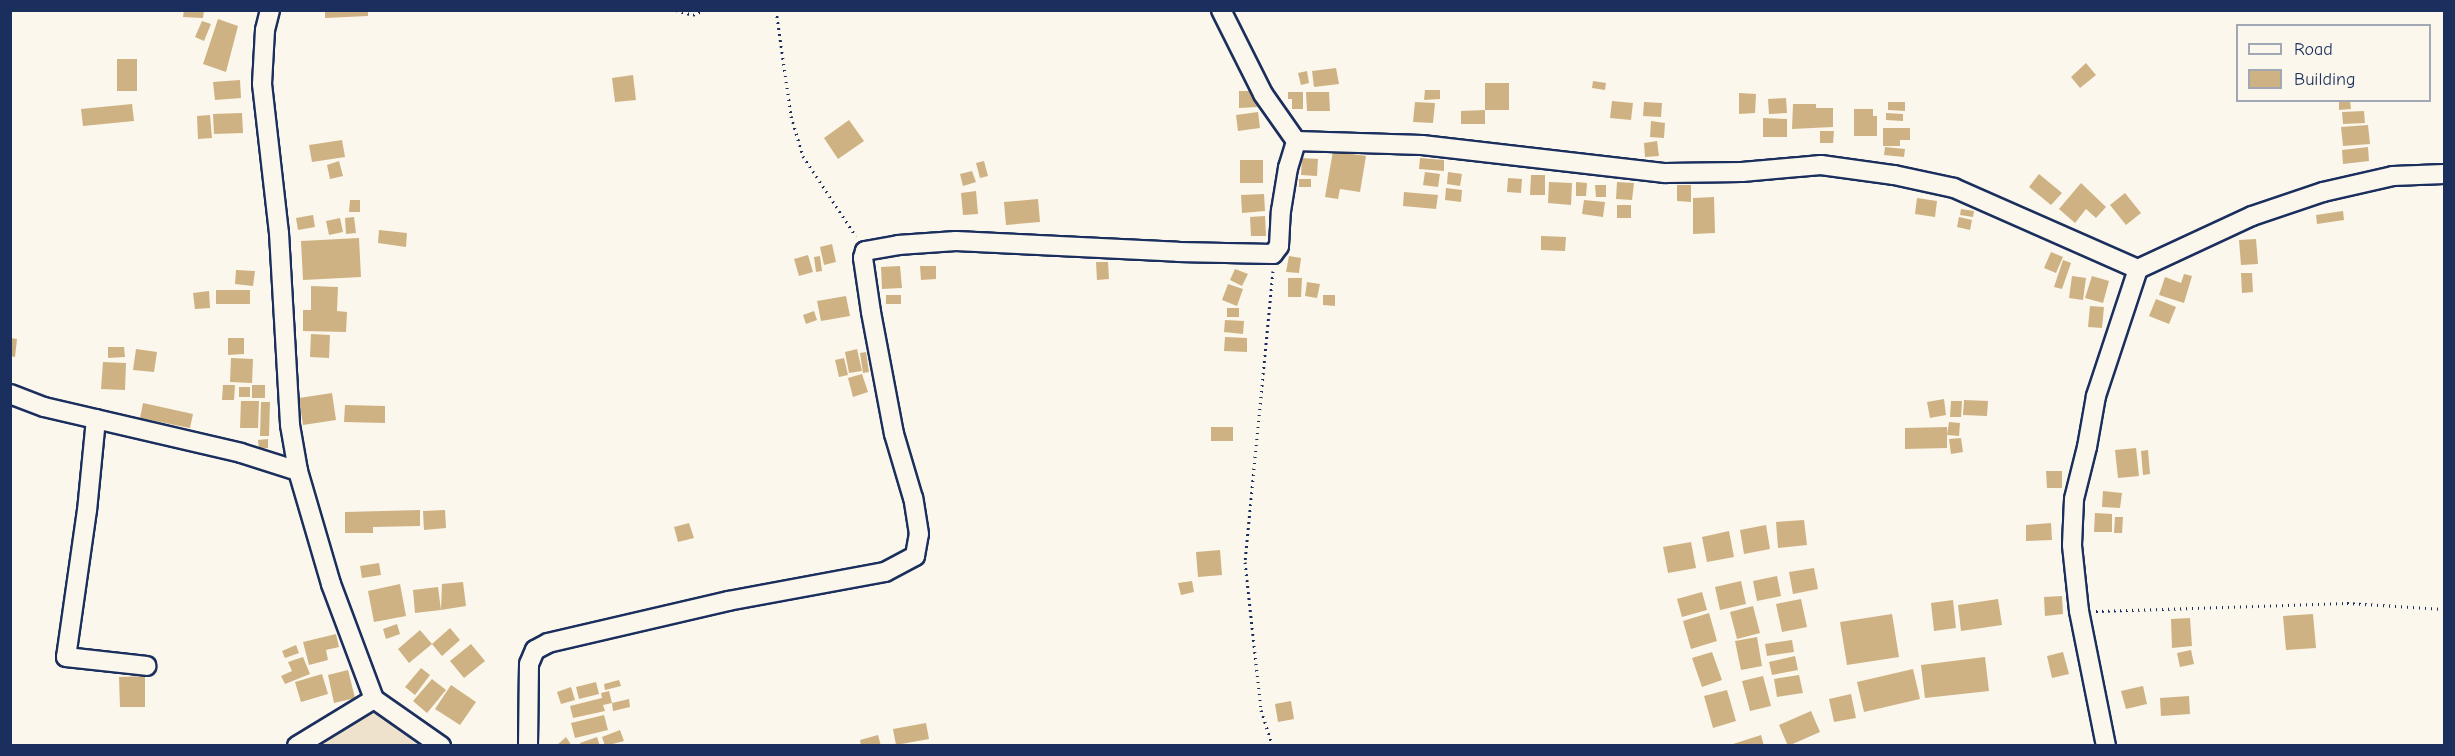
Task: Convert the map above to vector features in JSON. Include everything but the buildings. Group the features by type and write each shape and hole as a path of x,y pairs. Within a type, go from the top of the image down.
{"street":[{"path":"270,10 265,30 262,84 279,233 290,425 298,471 331,584 374,699 441,746"},
{"path":"528,746 528,664 536,650 548,643 728,601 885,572 915,556 919,534 913,498 894,434 870,312 863,258 865,251 898,245 956,241 1178,252 1273,254 1280,246 1286,179 1296,141 1263,94 1221,10"},
{"path":"1296,141 1422,145 1665,173 1742,172 1821,165 1894,175 1954,188 2138,269"},
{"path":"2106,746 2079,611 2072,545 2074,500 2096,396 2138,269 2252,216 2323,192 2393,176 2445,174"},
{"path":"10,394 44,407 241,453 298,471"},
{"path":"96,419 87,510 66,657 147,666"},
{"path":"297,746 374,699"}],"path":[{"path":"676,10 693,15 704,10"},
{"path":"776,10 791,116 803,156 865,251"},
{"path":"1273,254 1245,562 1261,710 1273,746"},
{"path":"2079,611 2347,603 2445,609"}],"shaded area":[{"path":"368,707 418,745 304,746"}]}
